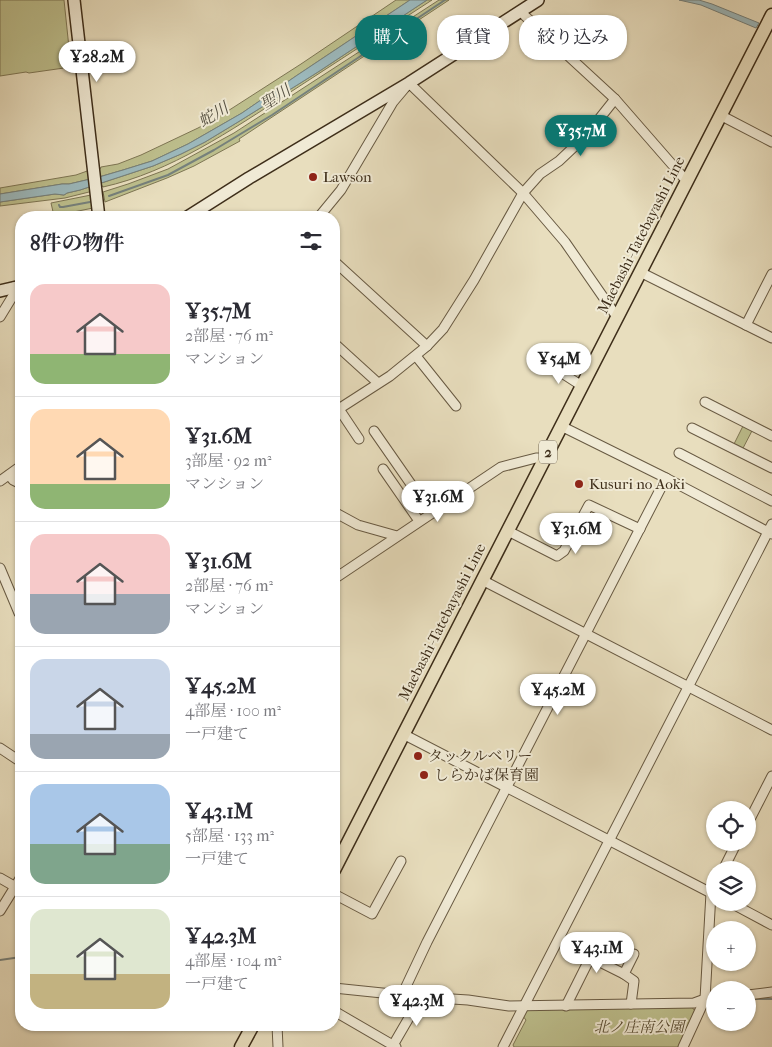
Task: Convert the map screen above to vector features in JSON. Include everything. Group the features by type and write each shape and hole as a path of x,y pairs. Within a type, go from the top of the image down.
{"main road":[{"name":"Maebashi-Tatebayashi Line","path":"340,858 772,15"},
{"path":"241,1047 250,1031"}],"street":[{"path":"74,0 99,211"},
{"path":"197,211 409,83 538,0"},
{"path":"521,11 615,99 682,177 687,180"},
{"path":"409,83 523,193 565,242 616,317"},
{"path":"324,211 341,190 393,102 409,83"},
{"path":"340,408 416,356 443,329 469,288 523,193 540,174 559,161 588,133 615,99"},
{"path":"720,115 772,142"},
{"path":"340,266 427,346"},
{"path":"640,272 772,338"},
{"path":"746,325 772,274"},
{"path":"0,290 15,288"},
{"path":"0,318 15,292"},
{"path":"340,348 378,383"},
{"path":"416,356 456,406"},
{"path":"548,364 582,386"},
{"path":"705,402 772,436"},
{"path":"340,416 359,439"},
{"path":"504,1047 771,530 561,426"},
{"path":"692,428 772,468"},
{"path":"374,431 431,513"},
{"path":"679,453 772,500"},
{"path":"340,575 501,466 536,458 545,458"},
{"path":"383,469 419,521"},
{"path":"0,481 15,470"},
{"path":"8,475 15,481"},
{"path":"402,995 666,478"},
{"path":"508,531 558,556 564,551 589,504 640,529"},
{"path":"340,516 358,525 396,536"},
{"path":"0,568 15,604"},
{"path":"482,580 772,730"},
{"path":"403,734 610,841 706,887"},
{"path":"0,748 15,758"},
{"path":"756,807 772,776"},
{"path":"340,897 372,914 401,861"},
{"path":"0,878 15,886"},
{"path":"0,911 15,892"},
{"path":"683,1047 705,999 712,911"},
{"path":"746,911 772,925"},
{"path":"624,974 634,954"},
{"path":"566,1006 589,960 594,959 634,981 631,1004"},
{"path":"340,989 468,1000 509,1006 694,1003 705,999"},
{"path":"756,994 772,992"},
{"path":"340,1015 393,1046 420,997"},
{"path":"277,1031 278,1047"}],"green space":[{"path":"0,0 64,0 71,67 0,76"},
{"path":"396,0 410,0 388,15 374,15"},
{"path":"427,0 432,0 409,15 404,15"},
{"path":"439,0 449,0 426,15 416,15"},
{"path":"355,28 355,37 242,113 188,144 152,161 69,184 0,194 0,188 76,175 90,170 91,172 101,167 118,164 141,155 220,116"},
{"path":"355,48 355,50 223,135 153,171 93,189 93,191 65,198 0,206 0,202 55,194 64,195 153,166 205,142"},
{"path":"355,54 355,60 358,60 239,139 240,141 194,166 105,202 103,192 168,169 234,133"},
{"path":"91,195 93,208 78,211 53,211 51,203"},
{"path":"745,422 754,427 741,452 732,448"},
{"name":"北ノ庄南公園","path":"691,1006 695,1011 680,1047 514,1047 513,1045 526,1020 522,1015 526,1009"}],"water":[{"path":"410,0 427,0 404,15 388,15"},
{"path":"679,0 699,0 759,23 756,28 701,5"},
{"path":"355,37 355,48 238,122 181,154 153,166 64,195 55,194 0,202 0,194 69,184 152,161 188,144 242,113"}],"waterway":[{"name":"聖川","path":"109,196 168,175 214,150 272,115 445,0"},
{"name":"聖川","path":"59,205 63,207 90,202"},
{"path":"0,960 15,958"},
{"path":"756,999 772,999"}],"place":[{"name":"Lawson","path":"313,177"},
{"name":"Kusuri no Aoki","path":"579,484"},
{"name":"タックルベリー","path":"418,756"},
{"name":"しらかば保育園","path":"424,775"}],"water label":[{"name":"蛇川","path":"213,114"}]}
